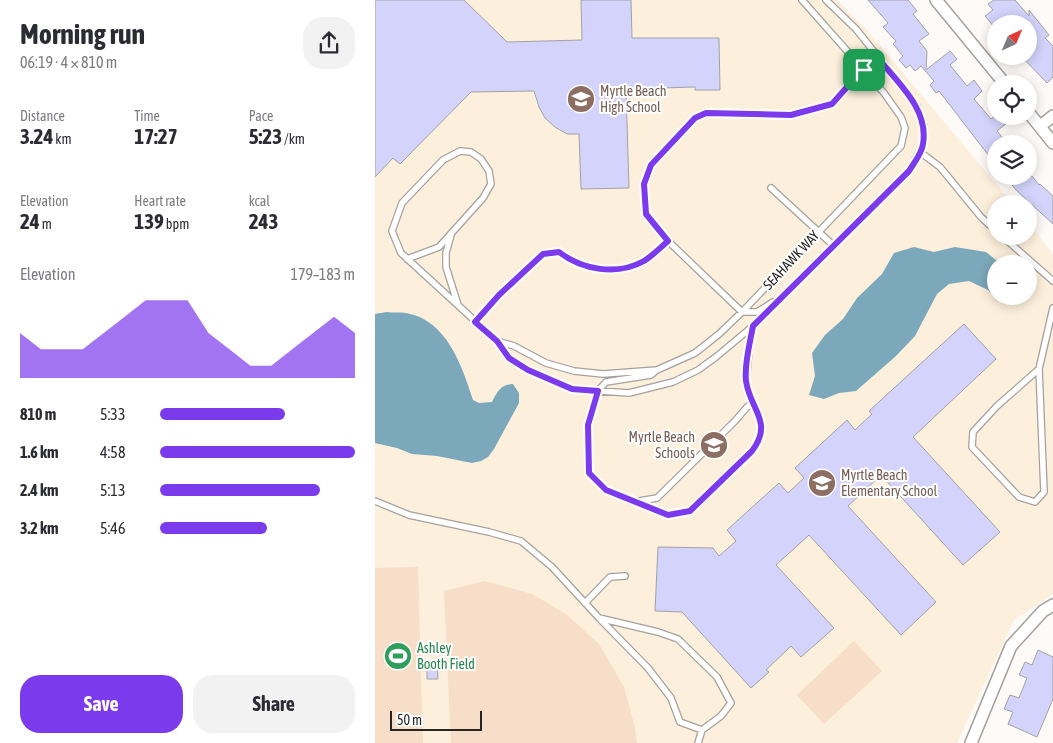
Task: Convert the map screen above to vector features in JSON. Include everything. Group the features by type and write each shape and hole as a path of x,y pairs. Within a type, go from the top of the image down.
{"street":[{"path":"936,0 998,75"},
{"path":"1039,126 1053,116"},
{"path":"1037,123 1053,143"},
{"path":"971,743 1011,646 1043,611 1053,605"}],"lane":[{"name":"SEAHAWK WAY","path":"497,341 514,346 545,362 574,371 603,374 657,370 695,354 742,312 901,146 905,128 901,117 884,93 802,0"},
{"name":"SEAHAWK WAY","path":"407,259 439,247 483,198 491,184 489,171 481,159 471,152 460,151 443,160 402,203 392,231 401,253 407,259 459,308 497,341 509,358 528,370 572,389 629,393 673,382 698,370 717,357 753,326 909,171 923,145 924,126 917,106 855,29 826,0"},
{"path":"781,297 757,312 742,312 668,241 646,214 644,184 651,165 695,118 706,113 791,115 832,104 855,78 878,58"},
{"path":"920,152 940,166 987,223"},
{"path":"771,188 834,246"},
{"name":"SEAHAWK WAY","path":"451,233 445,267 459,308"},
{"path":"475,322 499,295 543,254 559,252 570,260 590,267 616,270 643,261 668,241"},
{"path":"1012,245 1053,281"},
{"path":"1039,369 997,406 973,432 972,447 1019,497 1035,502 1044,492 1039,369 1053,308"},
{"path":"657,370 651,375 606,382 598,391 588,425 589,473 606,490 668,515 690,511 760,441 762,424 746,381 753,326"},
{"path":"633,502 657,498 753,403"},
{"path":"375,501 409,515 521,541 552,567 648,668 671,698 680,722 702,730"},
{"path":"585,603 610,577 625,576"},
{"path":"599,618 658,632 678,639 717,677 731,703 721,716 702,730 698,743"}],"shaded area":[{"name":"Myrtle Beach Schools","path":"375,0 837,0 867,30 987,173 987,185 997,185 1005,195 987,195 987,245 1037,245 1037,234 1053,255 1053,594 1014,620 957,743 375,743"},
{"name":"Ashley Booth Field","path":"418,567 423,743 375,743 375,568"},
{"path":"485,581 532,594 566,614 599,644 624,687 637,743 451,743 444,591"},
{"path":"854,641 882,671 824,724 797,695"}],"water":[{"path":"914,247 934,252 955,247 986,252 990,255 987,255 987,290 969,281 949,284 937,294 915,336 896,356 856,391 839,393 824,399 809,395 815,376 812,353 825,335 843,319 857,298 882,274 894,253"},
{"path":"387,312 406,313 420,317 442,335 458,359 473,400 479,403 492,402 502,387 513,384 519,393 519,403 488,457 472,463 437,456 412,454 375,443 375,314"}],"building":[{"name":"Myrtle Beach High School","path":"375,0 464,0 507,42 582,40 581,0 631,0 632,38 719,38 720,90 695,90 695,87 626,89 629,188 581,189 579,134 567,134 545,118 534,91 471,92 400,164 393,158 375,177"},
{"path":"868,0 908,0 917,11 913,14 929,34 919,41 927,51 926,70 950,51 957,59 950,65 967,86 974,80 982,91 974,99 987,114 987,125 1004,125 997,131 1000,135 987,135 987,153 939,91 936,93 930,85 934,81 921,66 915,71 910,65 906,68 899,60 903,56 893,44 896,41 883,27 888,23"},
{"path":"994,0 1015,0 1028,15 987,15 987,18 985,16 993,10 988,4"},
{"path":"1037,20 1049,35 1045,38 1053,46 1053,77 1047,83 1030,65 1037,65"},
{"path":"1037,182 1040,184 1053,196 1053,224 1037,209 1037,195 1021,195 1012,185 1037,185"},
{"name":"Myrtle Beach Elementary School","path":"964,324 996,359 913,437 1000,532 963,565 881,475 848,506 936,602 901,635 809,535 776,565 834,628 801,657 791,646 766,670 769,672 751,688 682,612 655,611 658,547 713,548 719,556 736,541 727,530 779,483 788,493 804,478 795,468 847,420 855,430 872,414 869,411"},
{"path":"1038,650 1053,657 1053,699 1037,737 1008,724 1013,712 1004,709 1010,695 1019,698 1027,678 1019,675 1025,662 1032,665"},
{"path":"437,662 438,679 427,679 427,663"}],"place":[{"name":"Myrtle Beach High School","path":"581,99"},
{"name":"Myrtle Beach Schools","path":"714,445"},
{"name":"Myrtle Beach Elementary School","path":"822,483"},
{"name":"Ashley Booth Field","path":"398,656"}],"route":[{"path":"878,58 917,106 924,126 923,145 909,171 753,326 746,381 762,424 760,441 690,511 668,515 606,490 589,473 588,425 598,391 572,389 528,370 509,358 497,341 475,322 499,295 543,254 559,252 570,260 590,267 616,270 643,261 668,241 646,214 644,184 651,165 695,118 706,113 791,115 832,104 864,70 878,58"}]}
